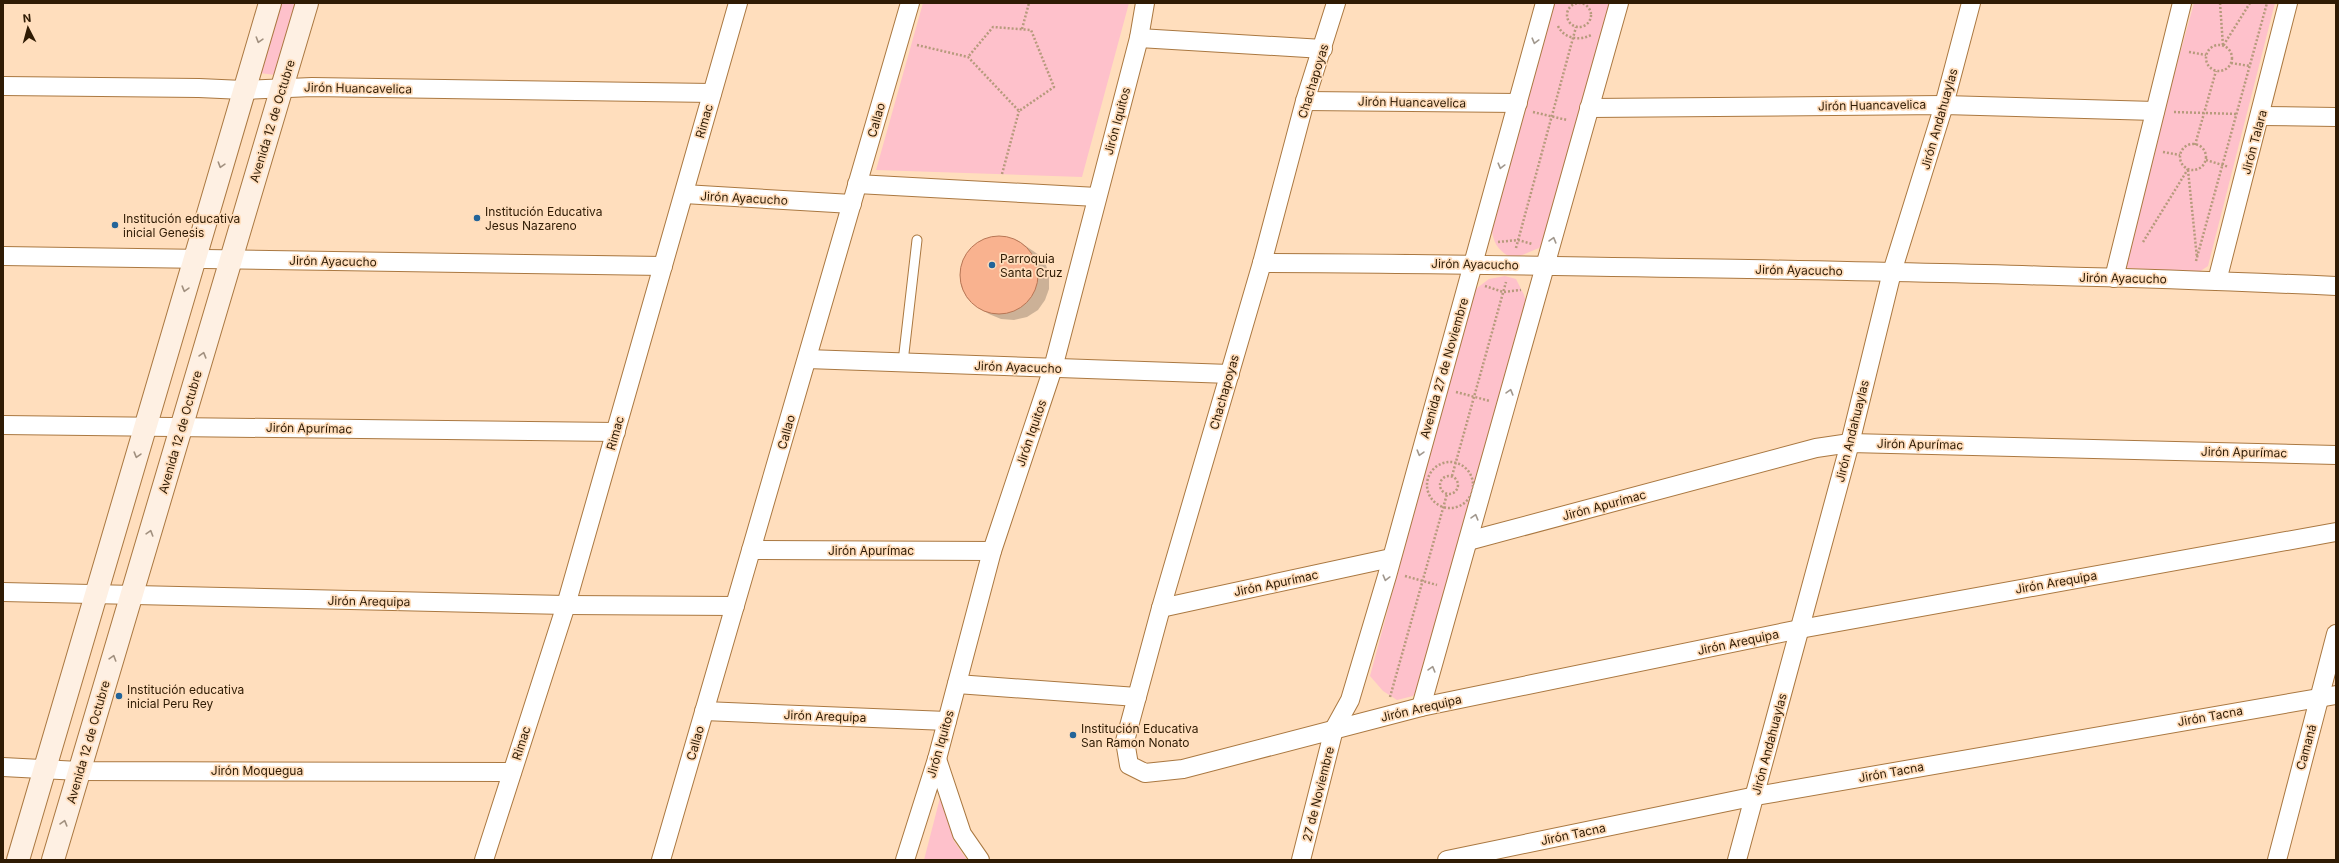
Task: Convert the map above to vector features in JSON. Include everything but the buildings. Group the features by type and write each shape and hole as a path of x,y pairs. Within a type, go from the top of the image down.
{"main road":[{"path":"18,860 193,260 270,3"},
{"name":"Avenida 12 de Octubre","path":"53,860 307,3"}],"street":[{"name":"Rimac","path":"484,860 566,605 738,3"},
{"name":"Callao","path":"661,860 910,3"},
{"name":"Jirón Iquitos","path":"904,860 937,759 992,551 1053,368 1139,38 1145,3"},
{"name":"Chachapoyas","path":"1145,773 1129,765 1125,741 1161,608 1262,263 1306,101 1336,3"},
{"name":"Avenida 27 de Noviembre","path":"1334,729 1350,700 1479,243 1524,107 1545,3"},
{"path":"1421,707 1619,3"},
{"name":"Jirón Andahuaylas","path":"1737,860 1756,796 1850,443 1892,272 1944,105 1971,3"},
{"path":"2114,278 2182,3"},
{"name":"Jirón Talara","path":"2217,280 2261,116 2288,3"},
{"path":"1139,38 1323,49"},
{"name":"Jirón Huancavelica","path":"3,86 199,88 243,90 281,88 712,93"},
{"name":"Jirón Huancavelica","path":"1306,101 1524,107"},
{"name":"Jirón Huancavelica","path":"1589,108 1944,105 2155,111"},
{"path":"2261,116 2336,117"},
{"path":"857,184 1097,197"},
{"name":"Jirón Ayacucho","path":"684,194 852,204"},
{"name":"Jirón Ayacucho","path":"3,256 230,261 258,260 663,266"},
{"name":"Jirón Ayacucho","path":"1262,263 1474,263 1545,266 1892,272 2217,280 2336,286"},
{"name":"Jirón Ayacucho","path":"807,358 1230,374"},
{"name":"Jirón Apurímac","path":"3,425 616,432"},
{"name":"Jirón Apurímac","path":"1468,541 1816,448 1850,443 2336,454"},
{"name":"Jirón Arequipa","path":"1145,773 1183,769 1421,707 1800,629 2336,532"},
{"name":"Jirón Apurímac","path":"751,550 992,551"},
{"name":"Jirón Apurímac","path":"1161,608 1391,558"},
{"name":"Jirón Arequipa","path":"3,592 162,597 566,605 735,606"},
{"name":"Camaná","path":"2276,860 2328,696 2336,634"},
{"path":"957,684 1137,697"},
{"name":"Jirón Tacna","path":"1447,860 1756,796 2328,696"},
{"name":"Jirón Arequipa","path":"704,711 947,721"},
{"name":"27 de Noviembre","path":"1301,860 1334,729"},
{"path":"937,759 962,834 980,860"},
{"name":"Jirón Moquegua","path":"3,767 79,771 512,772"}],"lane":[{"path":"903,362 917,240"}],"path":[{"path":"1022,29 1029,3"},
{"path":"1577,3 1583,4 1590,12 1590,18 1585,25 1576,27 1568,20 1568,10 1577,3"},
{"path":"2220,3 2223,46 2231,54 2231,63 2226,69 2216,71 2209,67 2206,55 2210,48 2223,46 2250,3"},
{"path":"2197,260 2266,3"},
{"path":"968,57 994,27 1031,30 1054,87 1019,111 997,192"},
{"path":"899,41 968,57 1019,111"},
{"path":"2195,144 2216,71"},
{"path":"1524,107 1571,121"},
{"path":"2155,111 2205,112 2261,116"},
{"path":"2140,247 2188,170 2202,168 2206,160 2205,152 2195,144"},
{"path":"2195,144 2187,146 2180,155 2182,164 2188,170 2197,260 2217,280"},
{"path":"1479,243 1518,240 1550,248"},
{"path":"1469,281 1503,292 1539,288"},
{"path":"1453,391 1494,402"},
{"path":"1456,462 1468,470 1473,484 1473,491 1464,504 1450,509 1443,508 1435,503 1429,496 1426,488 1427,479 1431,470 1438,464 1456,462"},
{"path":"1447,476 1452,476 1459,483 1458,488 1456,492 1447,494 1442,491 1440,482 1447,476"},
{"path":"1384,716 1447,494"},
{"path":"1402,576 1443,586"}],"shaded area":[{"path":"273,3 296,3 275,75 252,72"},
{"path":"923,3 1129,3 1082,177 876,170"},
{"path":"1553,3 1612,3 1545,239 1539,248 1513,259 1496,245 1491,223"},
{"path":"2194,3 2275,3 2208,266 2199,272 2128,268 2122,262"},
{"path":"1505,276 1516,279 1524,295 1528,310 1423,681 1413,696 1397,700 1383,691 1370,676 1473,291 1489,279"},
{"path":"941,794 954,841 967,860 924,860"}],"place":[{"name":"Institución Educativa Jesus Nazareno","path":"477,218"},
{"name":"Institución educativa inicial Genesis","path":"115,225"},
{"name":"Parroquia Santa Cruz","path":"992,265"},
{"name":"Institución educativa inicial Peru Rey","path":"119,696"},
{"name":"Institución Educativa San Ramon Nonato","path":"1073,735"}]}
